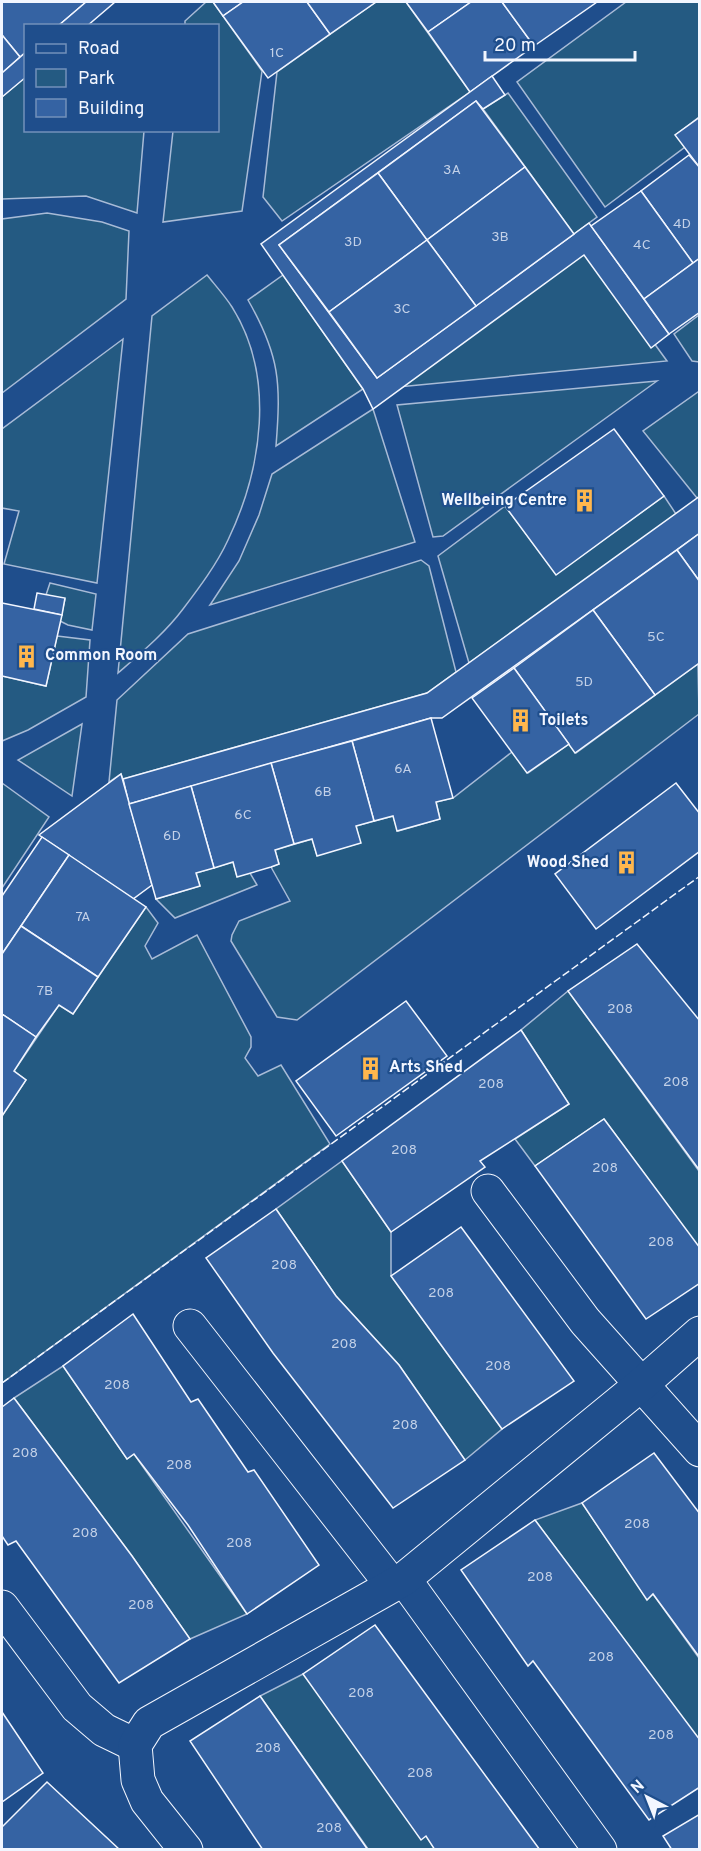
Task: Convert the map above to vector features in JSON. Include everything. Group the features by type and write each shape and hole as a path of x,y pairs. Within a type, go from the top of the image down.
{"lane":[{"path":"488,1191 585,1321 699,1450"},
{"path":"190,1326 398,1582 600,1850"},
{"path":"186,1850 147,1801 138,1780 135,1745 149,1723 398,1582 642,1384 699,1333"},
{"path":"2,1607 77,1707 104,1730 135,1745"}],"green space":[{"path":"206,2 213,2 262,71 242,211 163,222 173,132 219,132 219,24 185,24 185,21"},
{"path":"376,2 406,2 470,92 282,221 263,197 277,72"},
{"path":"626,2 699,2 699,117 676,135 685,147 605,207 517,82"},
{"path":"24,78 24,132 144,132 137,213 86,196 2,199 2,97"},
{"path":"508,93 597,217 574,234 483,109"},
{"path":"47,213 102,222 129,231 126,299 2,393 2,219"},
{"path":"585,248 667,361 398,387"},
{"path":"207,275 232,307 246,334 255,363 259,393 256,454 240,512 219,558 183,609 118,673 152,316"},
{"path":"283,275 363,389 276,446 278,387 276,370 267,338 248,300"},
{"path":"699,315 699,362 692,361 674,334"},
{"path":"123,339 97,583 4,564 19,511 2,508 2,429"},
{"path":"657,381 443,536 433,537 397,405"},
{"path":"698,392 700,394 700,496 697,498 643,431"},
{"path":"373,409 415,542 210,605 239,561 259,515 272,474"},
{"path":"664,496 676,514 469,663 438,556 505,506 556,574"},
{"path":"421,560 429,566 456,672 427,693 123,779 121,774 109,782 117,700 188,634"},
{"path":"50,583 96,594 92,630 60,621 65,599 46,595"},
{"path":"57,636 90,640 86,697 28,730 2,741 2,676 46,686"},
{"path":"698,664 699,714 297,1020 277,1017 231,941 239,921 290,901 271,867 279,864 275,850 312,839 317,855 360,843 356,826 393,816 398,831 440,819 436,802 453,798 512,752 528,773 569,744 576,753"},
{"path":"82,724 72,796 18,760"},
{"path":"2,783 49,817 2,888"},
{"path":"233,862 237,876 250,873 257,885 175,918 156,899 200,886 196,873"},
{"path":"146,907 158,923 145,946 152,959 197,935 251,1037 251,1047 245,1058 258,1076 281,1065 330,1144 2,1383 2,1116 26,1080 14,1071 59,1005 73,1014"},
{"path":"568,991 699,1171 699,1248 604,1119 535,1166 515,1139 569,1104 521,1030"},
{"path":"342,1161 391,1232 391,1276 502,1429 465,1460 399,1365 336,1296 276,1209"},
{"path":"63,1366 127,1459 134,1454 247,1614 190,1639 132,1556 14,1398"},
{"path":"582,1503 647,1599 653,1594 699,1658 699,1740 535,1520"},
{"path":"303,1674 435,1849 368,1849 260,1696"}],"building":[{"path":"2,2 86,2 60,24 24,24 24,54 20,57 2,35"},
{"path":"86,2 115,2 89,24 60,24"},
{"path":"213,2 243,2 223,16"},
{"path":"243,2 307,2 330,34 268,78 223,16"},
{"path":"307,2 376,2 330,34"},
{"path":"406,2 471,2 428,32"},
{"path":"471,2 502,2 534,46 470,92 428,32"},
{"path":"502,2 597,2 534,46"},
{"path":"2,35 20,57 2,73"},
{"path":"24,54 24,79 2,97 2,73"},
{"path":"492,76 505,95 483,109 476,101 279,245 377,378 589,223 669,334 651,348 584,255 373,409 363,389 261,244"},
{"path":"476,101 525,167 427,240 378,173"},
{"path":"700,117 700,168 675,135"},
{"path":"689,155 700,168 700,258 693,263 641,191"},
{"path":"525,167 574,234 476,306 427,240"},
{"path":"378,173 427,240 329,312 279,245"},
{"path":"641,191 693,263 644,299 591,226"},
{"path":"427,240 476,306 377,378 329,312"},
{"path":"700,258 700,312 669,334 644,299"},
{"name":"Wellbeing Centre","path":"614,429 664,496 556,575 505,506"},
{"path":"700,496 700,533 442,718 431,718 129,804 123,779 427,693"},
{"path":"700,533 700,582 677,550"},
{"path":"677,550 700,582 700,666 698,664 655,695 593,610"},
{"path":"37,593 65,598 62,615 34,609"},
{"name":"Common Room","path":"2,603 62,615 46,686 2,676"},
{"path":"593,610 655,695 575,753 514,668"},
{"name":"Toilets","path":"514,668 569,744 527,773 472,698"},
{"path":"431,718 453,798 436,802 440,819 397,831 393,816 374,821 352,741"},
{"path":"352,741 374,821 356,826 361,843 317,856 312,839 294,844 271,763"},
{"path":"271,763 294,844 275,850 279,864 271,867 237,877 233,862 214,868 191,786"},
{"path":"121,774 152,885 133,899 39,835"},
{"name":"Wood Shed","path":"676,783 700,814 700,851 596,929 555,874"},
{"path":"191,786 214,868 196,873 200,886 156,899 129,804"},
{"path":"42,837 69,855 2,954 2,896"},
{"path":"69,855 146,907 98,977 21,926"},
{"path":"21,926 98,977 73,1014 59,1005 36,1037 2,1014 2,954"},
{"path":"637,944 700,1021 700,1171 568,991"},
{"name":"Arts Shed","path":"406,1001 447,1056 336,1136 296,1081"},
{"path":"2,1014 36,1037 14,1071 26,1080 2,1116"},
{"path":"521,1030 569,1104 480,1161 485,1167 391,1232 342,1161"},
{"path":"604,1119 700,1248 700,1283 646,1319 535,1166"},
{"path":"276,1209 336,1296 399,1365 465,1460 393,1508 273,1353 206,1258"},
{"path":"461,1227 574,1381 502,1429 391,1276"},
{"path":"133,1314 191,1402 198,1399 248,1472 254,1470 319,1565 247,1614 188,1525 134,1454 127,1459 63,1366"},
{"path":"14,1398 132,1556 190,1639 119,1683 16,1541 8,1545 2,1536 2,1407"},
{"path":"654,1453 700,1514 700,1658 653,1594 647,1600 582,1503"},
{"path":"535,1520 700,1740 700,1787 649,1820 533,1661 528,1666 461,1570"},
{"path":"375,1625 540,1850 435,1850 426,1836 421,1840 303,1674"},
{"path":"260,1696 368,1850 263,1850 190,1741"},
{"path":"2,1712 43,1773 2,1802"},
{"path":"47,1782 120,1850 2,1850 2,1827"},
{"path":"700,1814 700,1850 672,1850 663,1836"}],"fence":[{"path":"2,1383 700,876"}],"place":[{"name":"Wellbeing Centre","path":"585,501"},
{"name":"Common Room","path":"27,656"},
{"name":"Toilets","path":"521,721"},
{"name":"Wood Shed","path":"627,863"},
{"name":"Arts Shed","path":"371,1068"}]}
